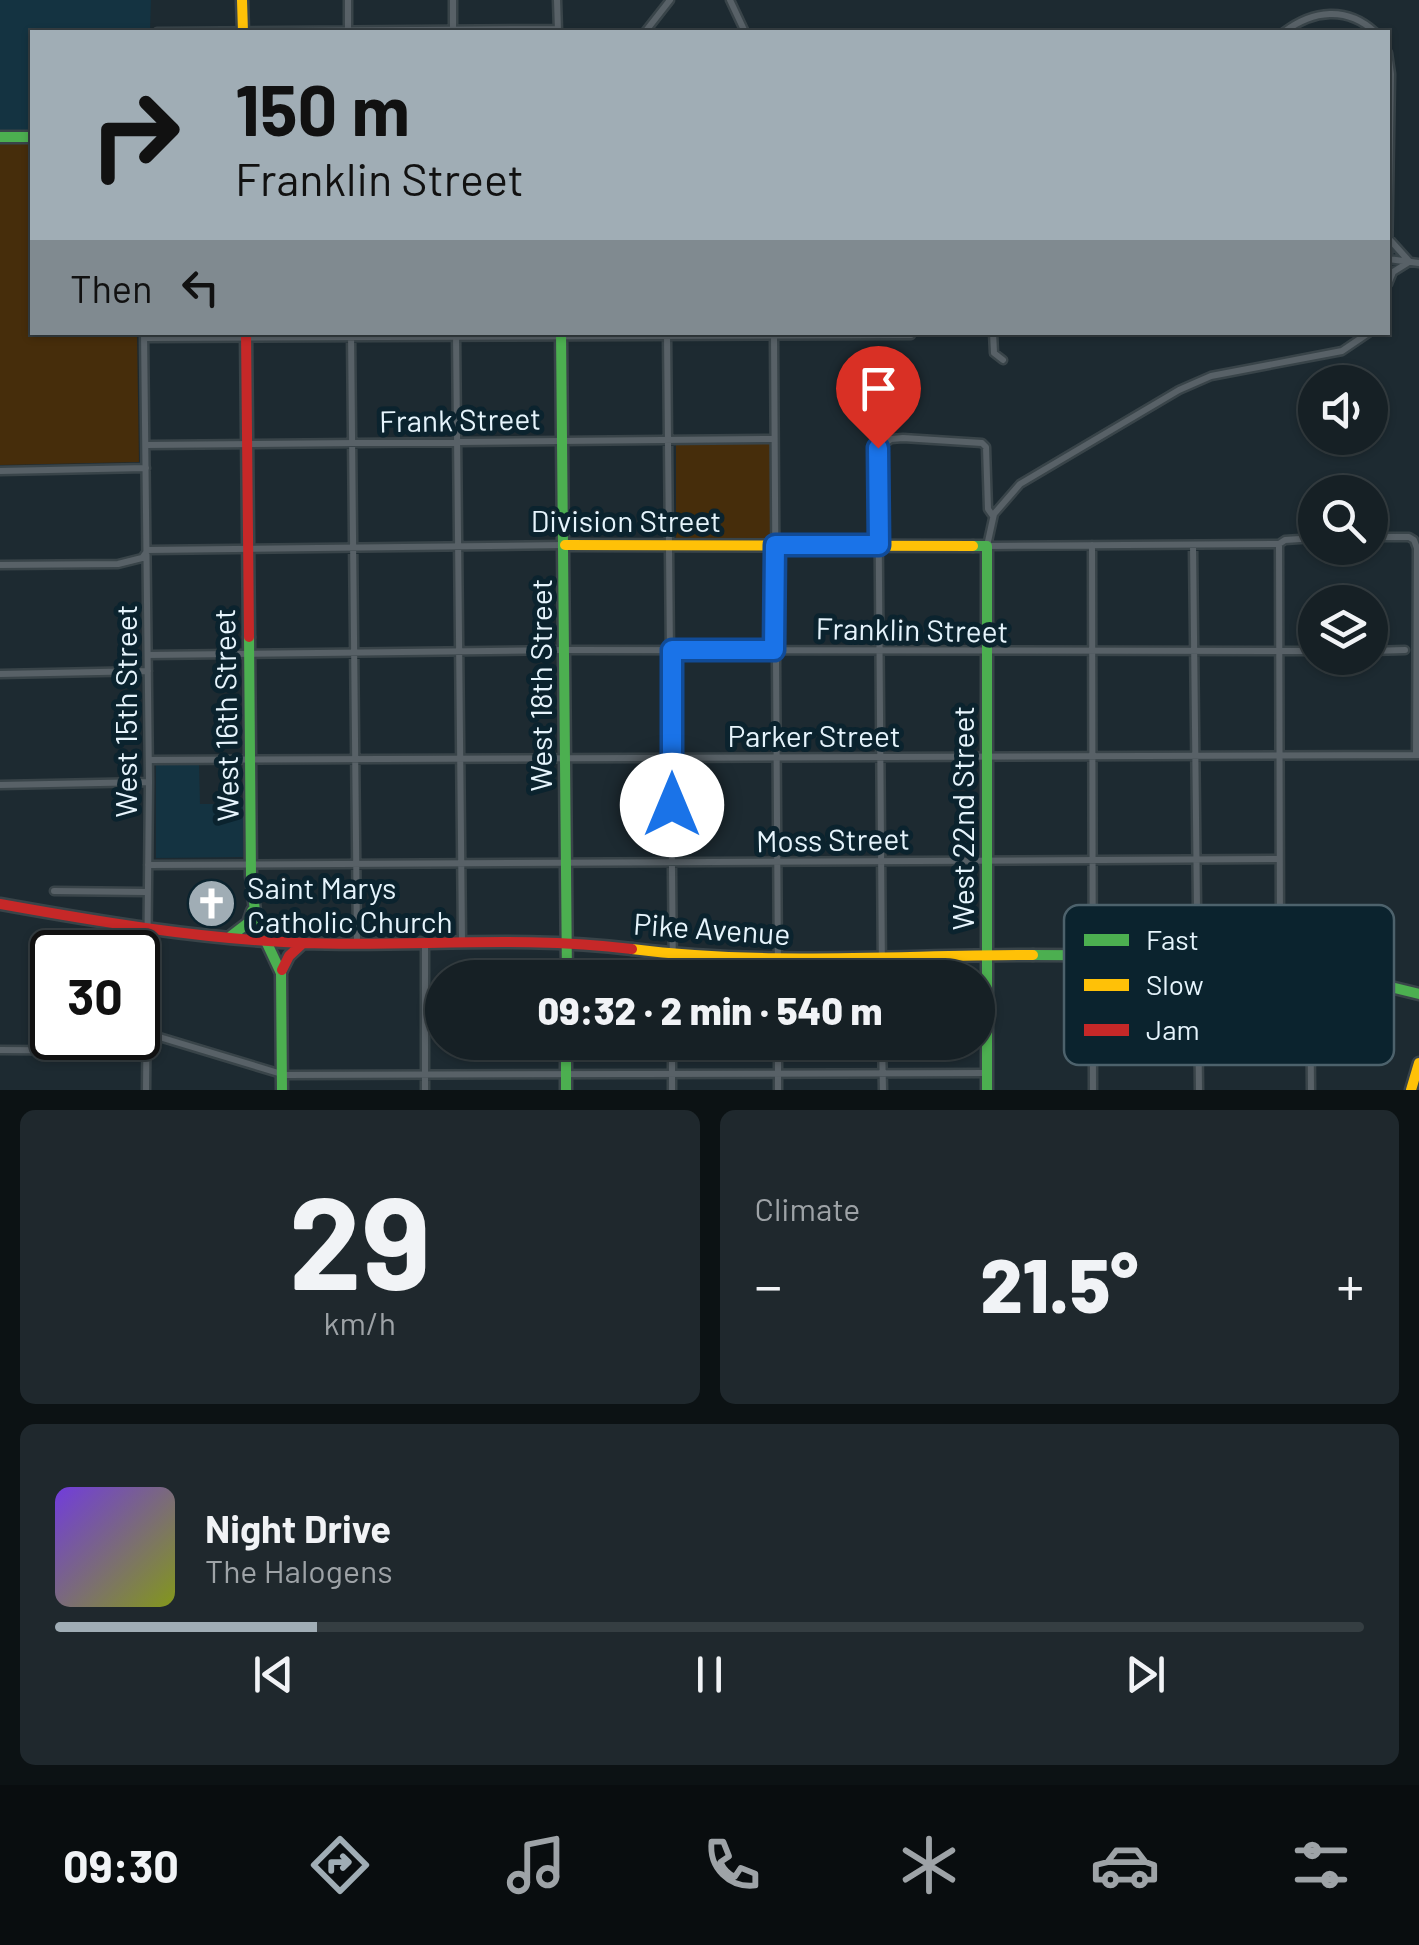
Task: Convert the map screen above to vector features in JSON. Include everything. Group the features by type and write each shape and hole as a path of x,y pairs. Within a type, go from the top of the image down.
{"street":[{"path":"242,0 243,30"},
{"path":"348,0 348,30"},
{"path":"453,0 453,30"},
{"path":"557,0 558,30"},
{"path":"647,30 670,0"},
{"path":"730,0 744,30"},
{"path":"1287,30 1311,16 1332,13 1360,20 1372,30"},
{"path":"1390,67 1390,156"},
{"path":"0,137 30,137"},
{"path":"1390,240 1410,262"},
{"path":"1390,260 1419,264"},
{"path":"1390,280 1394,272 1410,262"},
{"path":"144,335 456,335 462,941"},
{"name":"West 15th Street","path":"144,335 149,760 145,930"},
{"path":"351,335 358,942"},
{"name":"West 18th Street","path":"561,335 567,960"},
{"path":"668,335 673,960"},
{"path":"721,335 911,335"},
{"path":"993,335 994,353 1003,360"},
{"path":"988,546 993,516 1020,484 1179,390 1211,376 1342,351 1366,335"},
{"name":"West 16th Street","path":"246,336 253,908 282,972 282,1090"},
{"path":"774,336 778,960"},
{"path":"882,958 878,448 892,438 971,441 986,447 988,509 993,516"},
{"name":"Frank Street","path":"146,445 774,439"},
{"path":"0,470 146,468"},
{"path":"1388,537 1412,538 1417,558 1418,754"},
{"name":"Division Street","path":"0,565 118,564 142,558 148,550 1279,544 1298,539"},
{"path":"1194,544 1196,905"},
{"path":"1279,544 1280,905"},
{"path":"1092,545 1093,905"},
{"name":"West 22nd Street","path":"987,1090 988,546"},
{"name":"Franklin Street","path":"148,656 566,650 1298,651"},
{"path":"1388,650 1405,650"},
{"path":"0,674 148,671"},
{"name":"Parker Street","path":"149,760 1418,754"},
{"path":"0,785 149,782"},
{"name":"Moss Street","path":"148,866 1279,859"},
{"path":"54,891 146,892"},
{"name":"Pike Avenue","path":"0,904 145,930"},
{"path":"228,938 248,923 253,908"},
{"name":"Pike Avenue","path":"160,931 303,944 567,941 673,954 778,960 1064,956"},
{"path":"424,941 425,1090"},
{"path":"282,972 284,962 303,944"},
{"name":"Pike Avenue","path":"1394,988 1419,994"},
{"path":"160,1037 282,1074 987,1073"},
{"path":"0,1050 30,1050"},
{"name":"West 15th Street","path":"146,1060 146,1090"},
{"path":"566,1060 566,1090"},
{"path":"672,1060 672,1090"},
{"path":"778,1060 778,1090"},
{"path":"882,1060 882,1090"},
{"path":"1411,1090 1419,1064"},
{"path":"1093,1065 1093,1090"},
{"path":"1198,1065 1198,1090"},
{"path":"1311,1065 1311,1090"}],"shaded area":[{"path":"0,0 151,0 150,30 30,30 30,130 0,131"},
{"path":"0,141 30,141 30,335 137,335 139,462 0,465"},
{"path":"676,445 771,445 770,538 676,538"},
{"path":"156,764 199,764 200,804 243,804 243,857 156,858"}],"traffic: fast":[{"path":"0,137 30,137"},
{"path":"561,335 567,960"},
{"path":"973,546 987,546 987,1090"},
{"path":"249,637 251,876 256,920 281,973 282,1090"},
{"path":"231,936 248,923 252,911"},
{"path":"1033,955 1064,955"},
{"path":"1394,988 1419,994"},
{"path":"566,1060 566,1090"}],"traffic: slow":[{"path":"242,0 243,30"},
{"path":"565,545 973,546"},
{"path":"632,949 782,958 1033,955"},
{"path":"1411,1090 1419,1063"}],"traffic: jam":[{"path":"246,335 249,637"},
{"path":"0,904 151,929 265,941 508,942 632,949"},
{"path":"282,970 289,956 303,943"}],"place":[{"name":"Saint Marys Catholic Church","path":"212,904"}],"route":[{"path":"672,805 672,650 774,650 775,545 879,545 878,448"}]}
